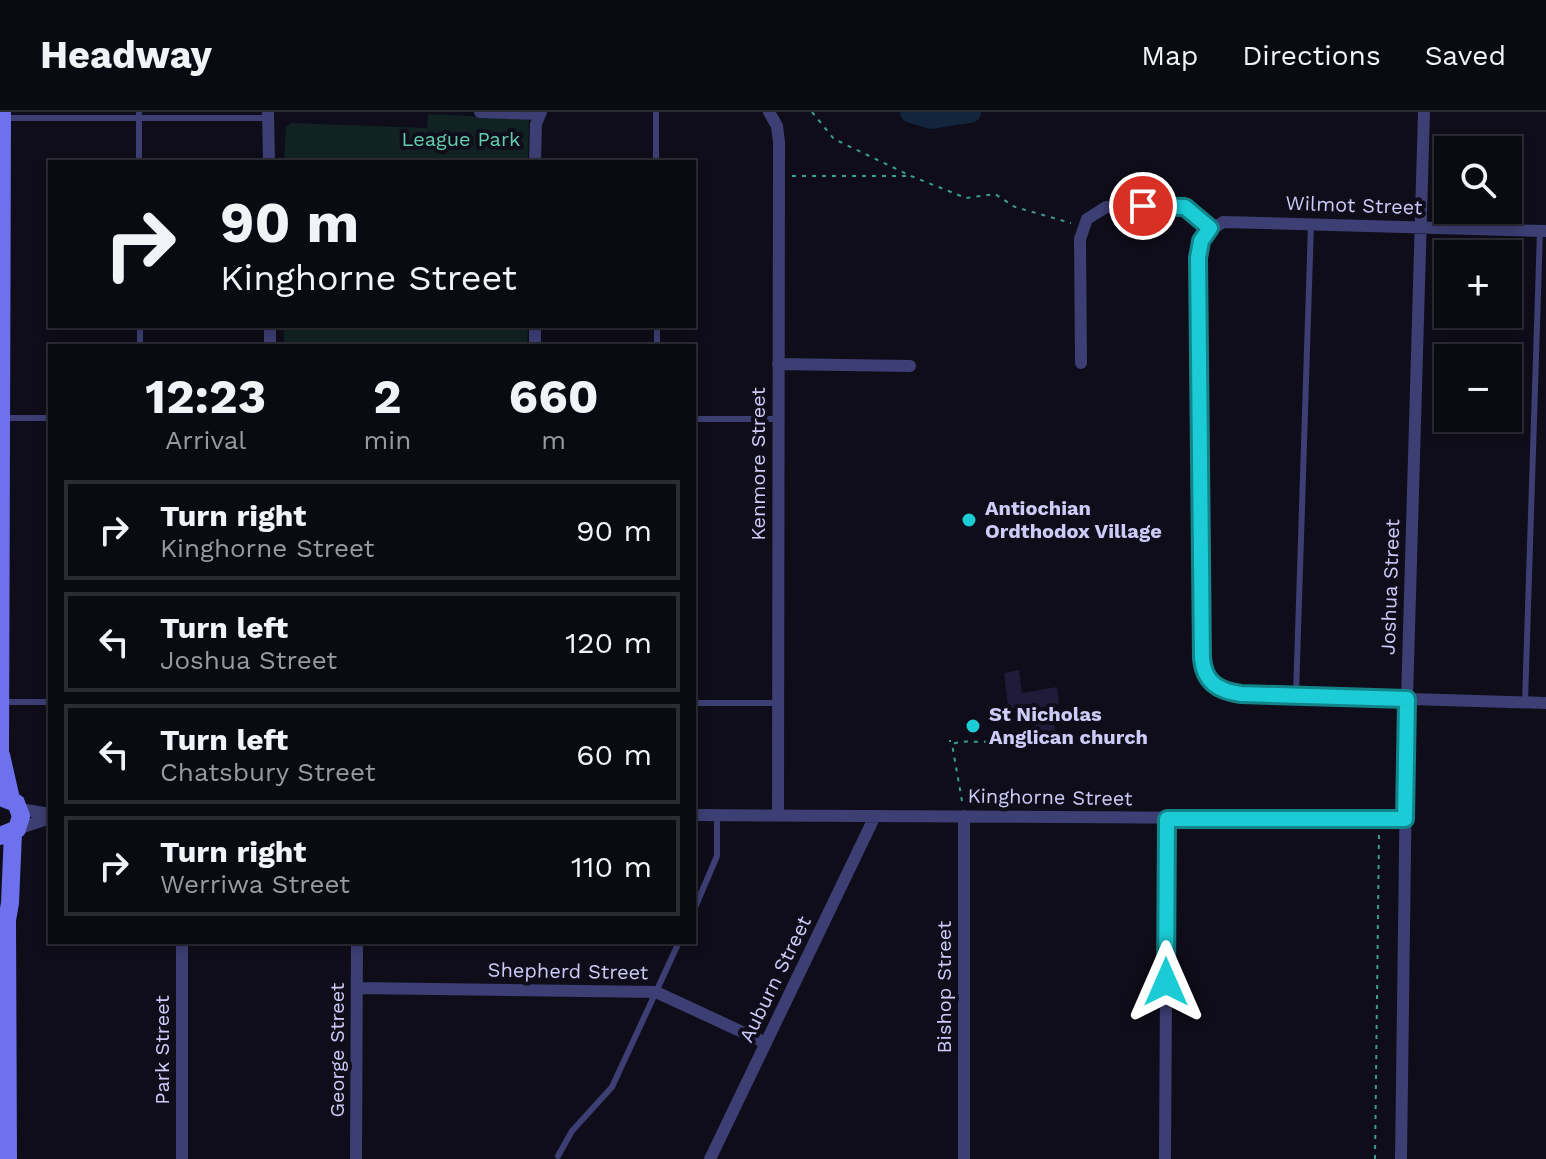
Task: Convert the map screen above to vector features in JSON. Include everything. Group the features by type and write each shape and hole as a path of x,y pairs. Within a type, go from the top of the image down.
{"main road":[{"path":"2,115 0,625 3,702 1,758 10,801 8,1159"},
{"path":"0,902 7,920"}],"street":[{"path":"480,112 540,113 536,124 535,160"},
{"name":"Joshua Street","path":"1401,1159 1407,699 1424,112"},
{"name":"Kenmore Street","path":"771,113 777,126 778,176 778,815"},
{"path":"268,115 269,160"},
{"path":"1081,363 1080,239 1083,226 1092,214 1106,207 1180,206 1189,209 1210,228 1201,241 1198,258 1202,658 1209,679 1228,692 1546,703"},
{"name":"Wilmot Street","path":"1210,228 1231,221 1543,231"},
{"path":"778,364 910,366"},
{"path":"10,801 48,815"},
{"name":"Kinghorne Street","path":"696,815 1405,819"},
{"name":"Auburn Street","path":"710,1159 875,816"},
{"name":"Bishop Street","path":"964,816 964,1159"},
{"path":"10,833 48,817"},
{"path":"1165,1159 1167,819"},
{"name":"Park Street","path":"182,944 182,1159"},
{"name":"George Street","path":"356,1159 357,944"},
{"name":"Shepherd Street","path":"357,988 656,992 766,1043"}],"lane":[{"path":"656,112 656,160"},
{"path":"2,115 268,115"},
{"path":"139,115 139,160"},
{"path":"1296,695 1311,224"},
{"path":"1525,702 1543,231"},
{"path":"1,418 48,418"},
{"path":"696,419 778,419"},
{"path":"3,702 48,702"},
{"path":"696,703 779,703"},
{"path":"696,898 717,856 717,815"},
{"path":"558,1156 572,1131 612,1087 678,944"}],"path":[{"path":"812,112 834,139 911,176 966,198 995,194 1015,207 1083,226"},
{"path":"778,176 911,176"},
{"path":"962,801 952,744 963,741 978,744 1004,738"},
{"path":"1375,1159 1379,834"}],"green space":[{"name":"League Park","path":"428,114 529,119 528,160 284,160 286,126 292,123 427,128"},
{"path":"284,328 528,328 527,344 284,344"}],"building":[{"path":"1019,670 1022,693 1057,687 1059,704 1051,706 1055,731 1036,734 1033,711 1009,714 1004,673"}],"waterway":[{"path":"911,112 931,118 970,112"}],"place":[{"name":"Antiochian Ordthodox Village","path":"969,520"},
{"name":"St Nicholas Anglican church","path":"973,726"}],"route":[{"path":"1143,206 1185,207 1210,228 1201,241 1198,258 1202,658 1205,673 1213,685 1241,694 1407,699 1405,819 1167,819 1166,982"}]}
